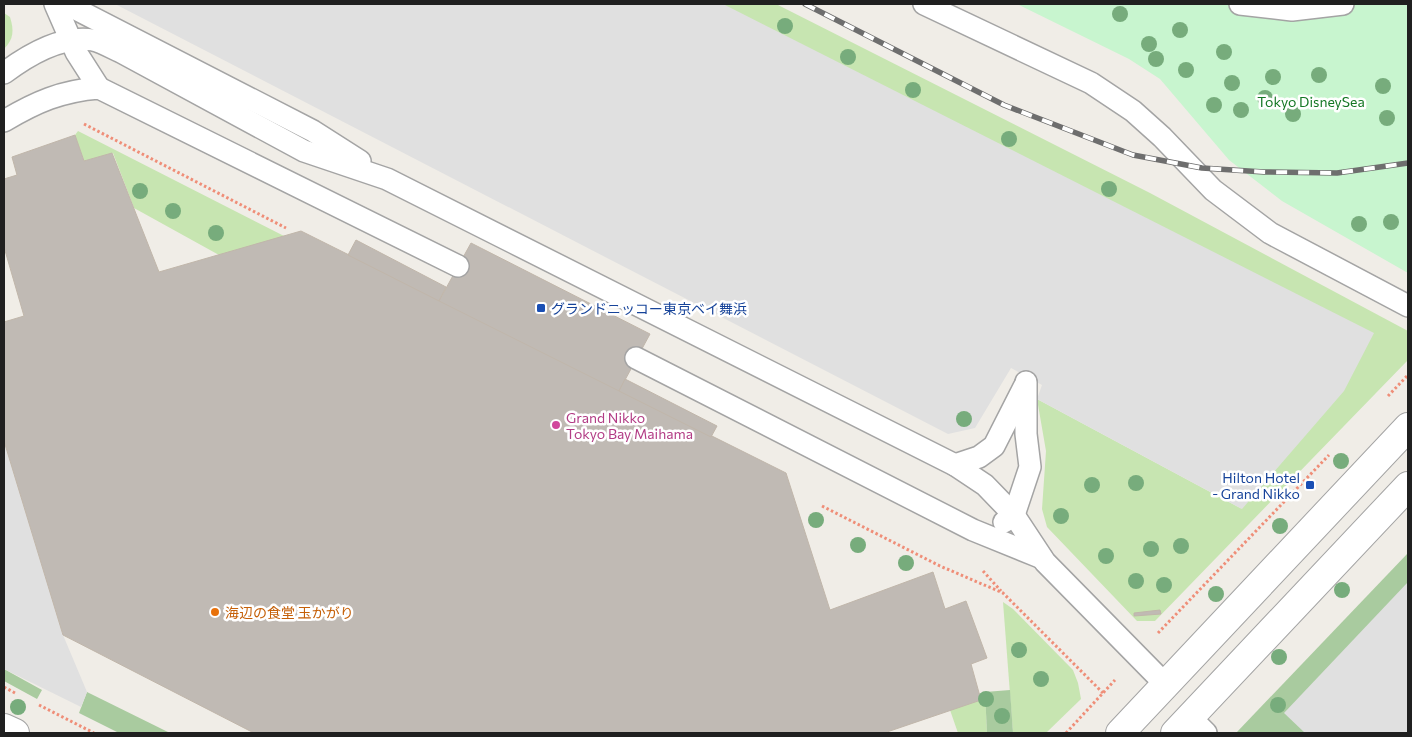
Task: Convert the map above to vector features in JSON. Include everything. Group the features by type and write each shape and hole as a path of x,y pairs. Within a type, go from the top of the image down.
{"street":[{"path":"1120,733 1408,428"},
{"path":"1190,728 1408,486"},
{"path":"4,728 15,733"}],"lane":[{"path":"55,4 86,69 99,88 458,266"},
{"path":"66,4 313,131 387,179 955,465 985,485 1014,515 1042,558 1166,685"},
{"path":"924,4 1091,83 1133,111 1162,137 1213,190 1270,234 1408,306"},
{"path":"1240,4 1266,9 1292,10 1343,4"},
{"path":"4,73 48,47 72,40 94,40 121,52 304,151 387,179"},
{"path":"4,121 34,103 74,90 99,88"},
{"path":"636,358 973,530 1042,558"},
{"path":"955,465 979,457 994,446 1026,382 1026,434 1030,467 1014,515 997,528 973,530"}],"path":[{"path":"78,121 286,228"},
{"path":"1381,402 1408,375"},
{"path":"1066,733 1137,655 1334,451"},
{"path":"822,506 940,566 1003,593 1103,693"},
{"path":"4,687 21,696"},
{"path":"38,704 94,733"}],"green space":[{"path":"723,4 776,4 1150,193 1408,331 1408,360 1155,621 1137,621 1047,527 1042,509 1046,451 1037,399 1242,509"},
{"name":"Tokyo DisneySea","path":"1017,4 1408,4 1408,273 1282,201 1229,160 1160,79 1129,59"},
{"path":"4,13 10,17 12,30 10,42 4,49"},
{"path":"78,131 286,237 219,255 134,208 113,153 84,161 75,135"},
{"path":"1408,553 1408,589 1306,733 1236,733"},
{"path":"1003,602 1013,609 1073,670 1078,683 1081,699 1046,733 1013,733"},
{"path":"4,669 42,690 37,699 4,681"},
{"path":"1010,690 1013,733 987,733 985,692"},
{"path":"87,692 170,733 119,733 79,713"},
{"path":"985,692 987,733 958,733 950,710 981,700"}],"shaded area":[{"path":"115,4 723,4 1374,333 1344,391 1242,509 1037,399 1042,385 1011,368 975,428 948,434"},
{"path":"4,441 63,635 87,692 81,707 4,669"},
{"path":"1408,582 1408,733 1305,733 1284,713"}],"building":[{"path":"75,135 84,161 112,153 159,272 301,231 786,473 830,610 933,572 945,609 966,601 987,658 971,664 981,700 884,733 254,733 63,635 4,441 4,322 24,316 4,247 4,179 17,175 12,157"},
{"path":"356,240 446,287 439,301 348,255"},
{"path":"471,243 650,334 619,391 439,301"},
{"path":"625,379 717,426 711,437 619,391"},
{"path":"1160,610 1161,614 1134,616 1134,613"}],"railway":[{"path":"805,4 1004,105 1133,155 1202,168 1264,172 1337,173 1408,163"}],"place":[{"name":"グランドニッコー東京ベイ舞浜","path":"541,308"},
{"name":"Grand Nikko Tokyo Bay Maihama","path":"556,425"},
{"name":"Hilton Hotel - Grand Nikko","path":"1310,485"},
{"name":"海辺の食堂 玉かがり","path":"215,612"}]}
